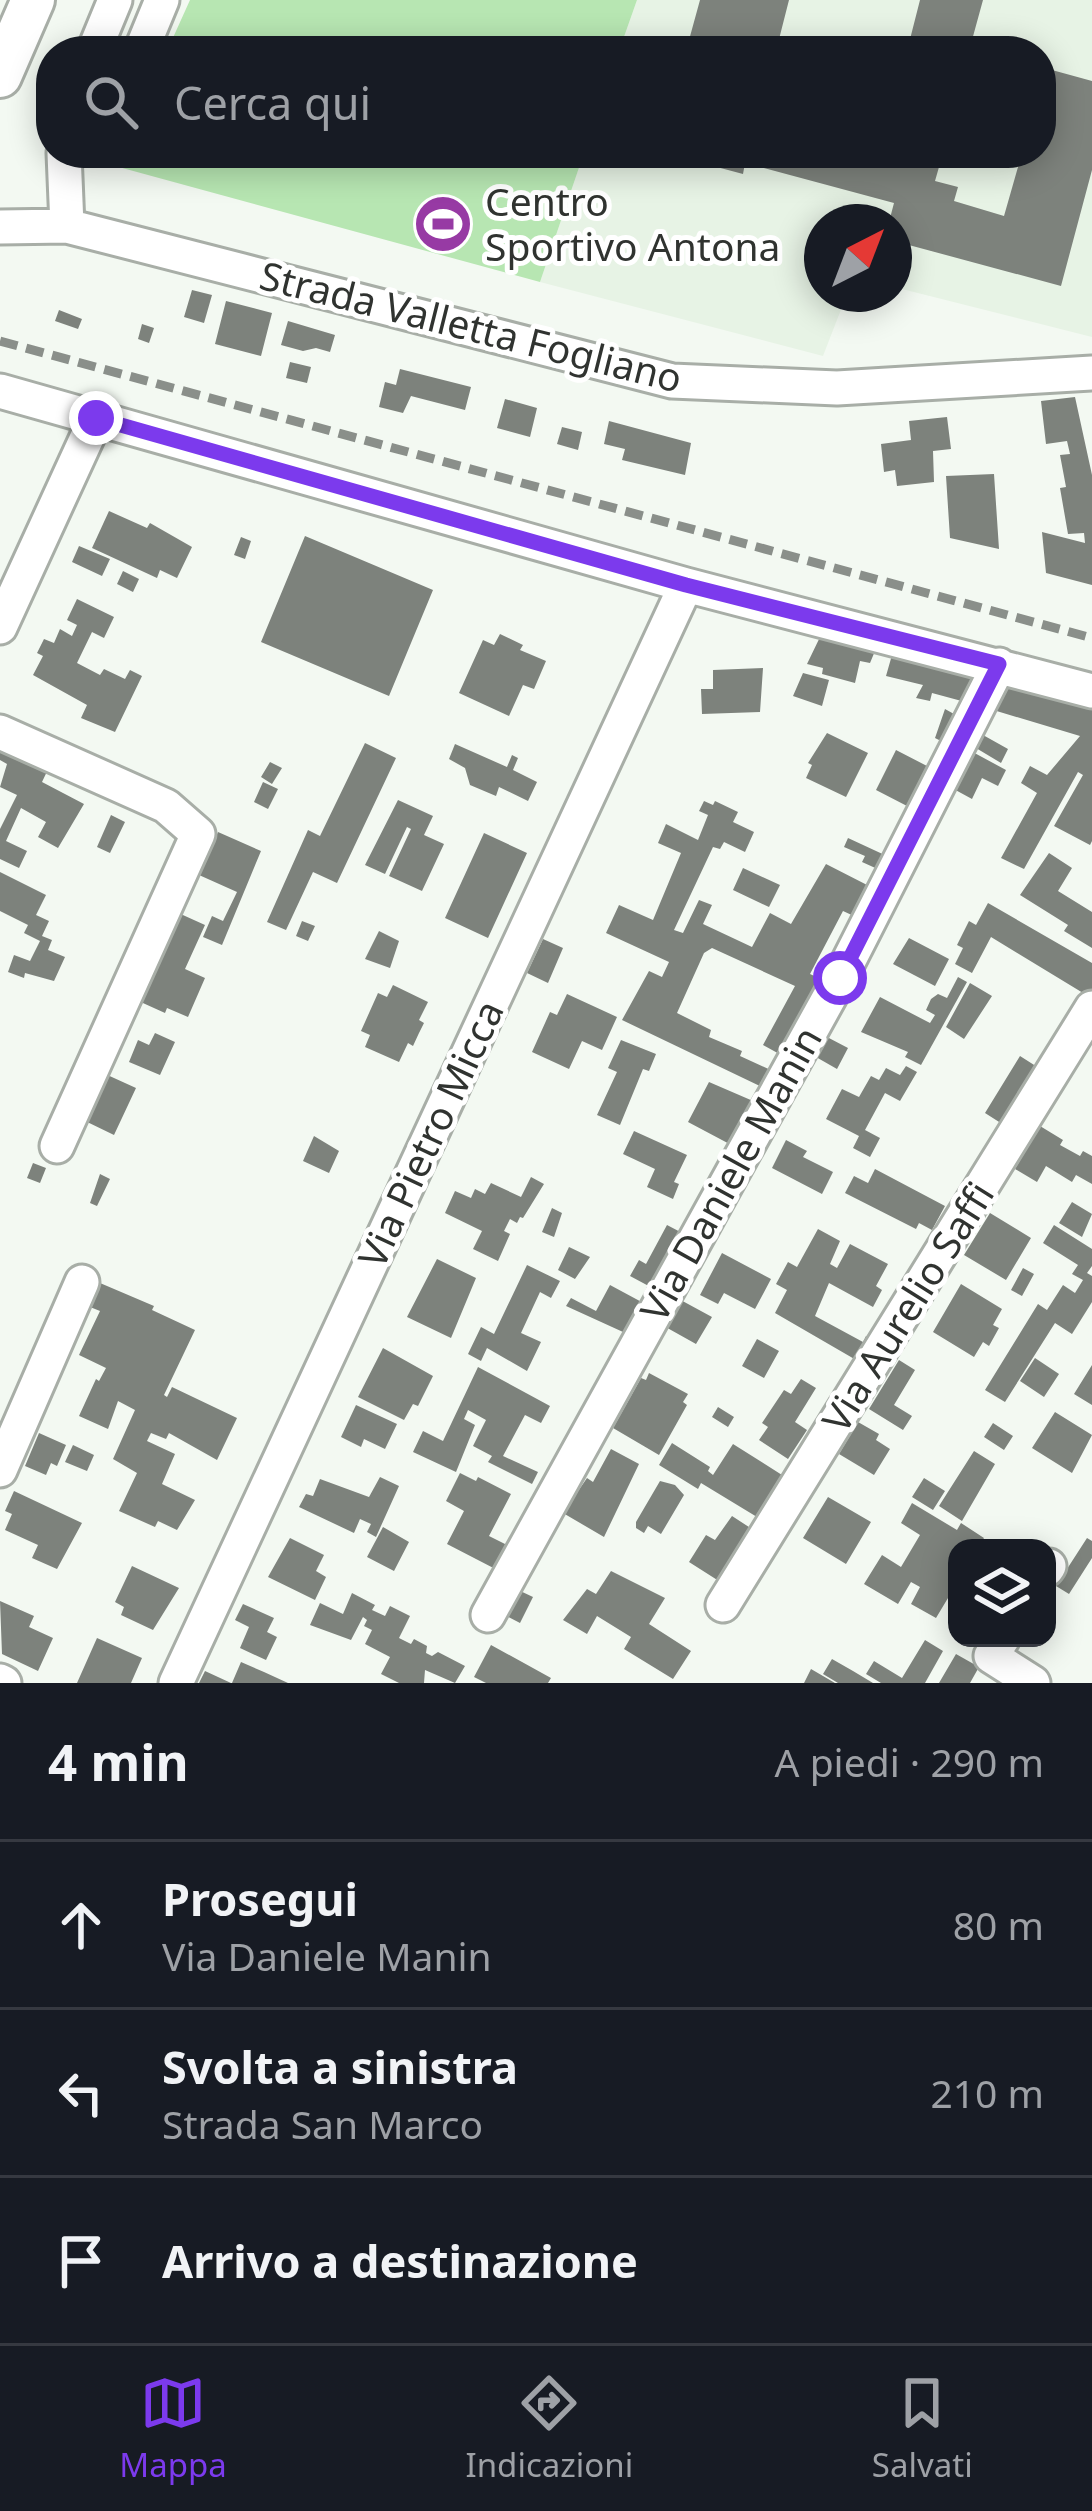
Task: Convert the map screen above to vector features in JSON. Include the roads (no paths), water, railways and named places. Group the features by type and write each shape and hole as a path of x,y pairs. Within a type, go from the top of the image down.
{"main road":[{"path":"0,76 33,0"}],"street":[{"path":"100,36 115,0"},
{"path":"147,36 162,0"},
{"path":"65,168 67,226"},
{"name":"Strada Valletta Fogliano","path":"0,227 67,226 672,381 837,388 1092,373"},
{"path":"0,391 686,585 1092,691"},
{"path":"0,627 96,418"},
{"name":"Via Pietro Micca","path":"176,1683 686,585"},
{"name":"Via Daniele Manin","path":"488,1615 840,978 999,664"},
{"path":"0,732 166,806 198,834 57,1146"},
{"name":"Via Aurelio Saffi","path":"723,1605 1092,1008"},
{"path":"0,1470 82,1282"},
{"path":"997,1647 991,1656 1033,1683"}],"railway":[{"path":"0,341 1092,638"}],"place":[{"name":"Centro Sportivo Antona","path":"443,224"}]}
